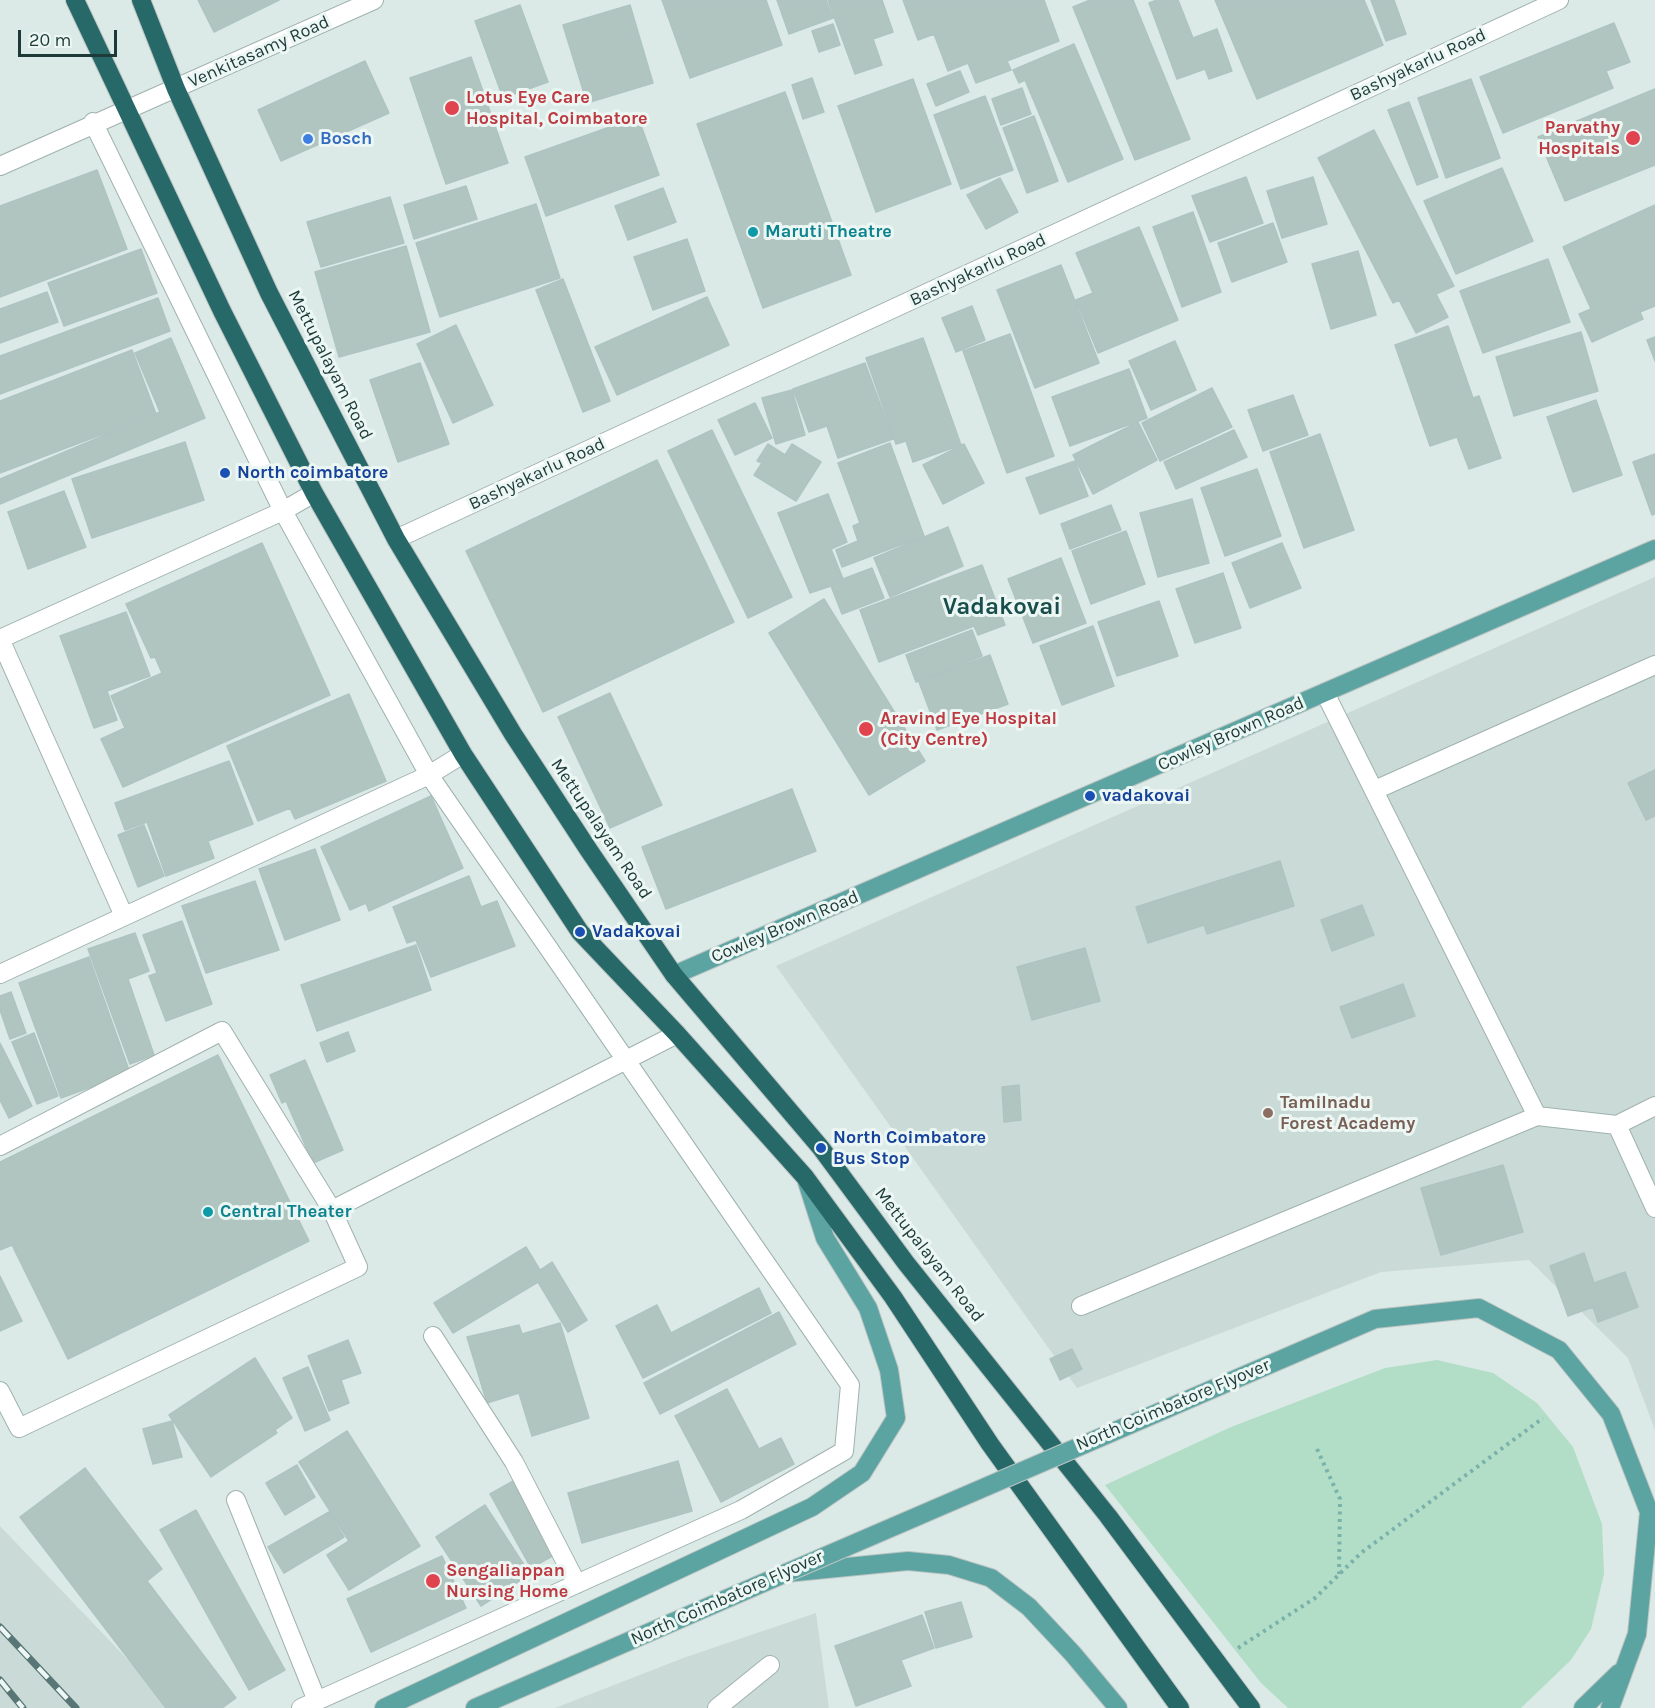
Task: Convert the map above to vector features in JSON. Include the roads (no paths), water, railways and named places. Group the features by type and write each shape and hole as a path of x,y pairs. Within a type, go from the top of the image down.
{"highway":[{"path":"75,0 222,311 314,493 463,754 580,932 677,1034 805,1177 893,1297 990,1444 1180,1708"},
{"name":"Mettupalayam Road","path":"141,0 176,89 269,293 396,539 513,734 674,975 820,1148 906,1263 1108,1516 1251,1708"}],"main road":[{"name":"Cowley Brown Road","path":"674,975 1655,549"},
{"path":"384,1708 812,1507 862,1473 896,1418 889,1370 868,1308 825,1238 805,1177"},
{"name":"North Coimbatore Flyover","path":"475,1708 1375,1320 1479,1308 1559,1350 1611,1414 1649,1512 1637,1634 1610,1708"},
{"path":"786,1573 908,1561 949,1565 991,1578 1029,1607 1073,1653 1118,1708"},
{"name":"North Coimbatore Flyover","path":"1583,1708 1625,1667"}],"street":[{"name":"Venkitasamy Road","path":"0,166 93,122 176,89 374,0"},
{"name":"Bashyakarlu Road","path":"396,539 1559,0"},
{"path":"93,122 283,511 429,775 850,1385 844,1450 741,1510 309,1705 236,1500"},
{"path":"124,916 0,639 283,511 314,493"},
{"path":"1375,790 1655,665"},
{"path":"1326,693 1537,1116"},
{"path":"0,974 429,775 463,754"},
{"path":"0,1146 222,1031 332,1210 358,1267 19,1428 0,1391"},
{"path":"332,1210 677,1034"},
{"path":"1081,1306 1537,1116 1617,1125 1655,1106"},
{"path":"1617,1125 1655,1208"},
{"path":"433,1336 514,1462 577,1584"},
{"path":"717,1708 770,1665"}],"railway":[{"path":"0,1627 76,1708"},
{"path":"0,1680 23,1708"}],"place":[{"name":"Lotus Eye Care Hospital, Coimbatore","path":"452,108"},
{"name":"Parvathy Hospitals","path":"1633,138"},
{"name":"Bosch","path":"308,139"},
{"name":"Maruti Theatre","path":"753,232"},
{"name":"North coimbatore","path":"225,473"},
{"name":"Aravind Eye Hospital (City Centre)","path":"866,729"},
{"name":"vadakovai","path":"1090,796"},
{"name":"Vadakovai","path":"580,932"},
{"name":"Tamilnadu Forest Academy","path":"1268,1113"},
{"name":"North Coimbatore Bus Stop","path":"821,1148"},
{"name":"Central Theater","path":"208,1212"},
{"name":"Sengaliappan Nursing Home","path":"433,1581"}],"district":[{"name":"Vadakovai","path":"1002,607"}]}
